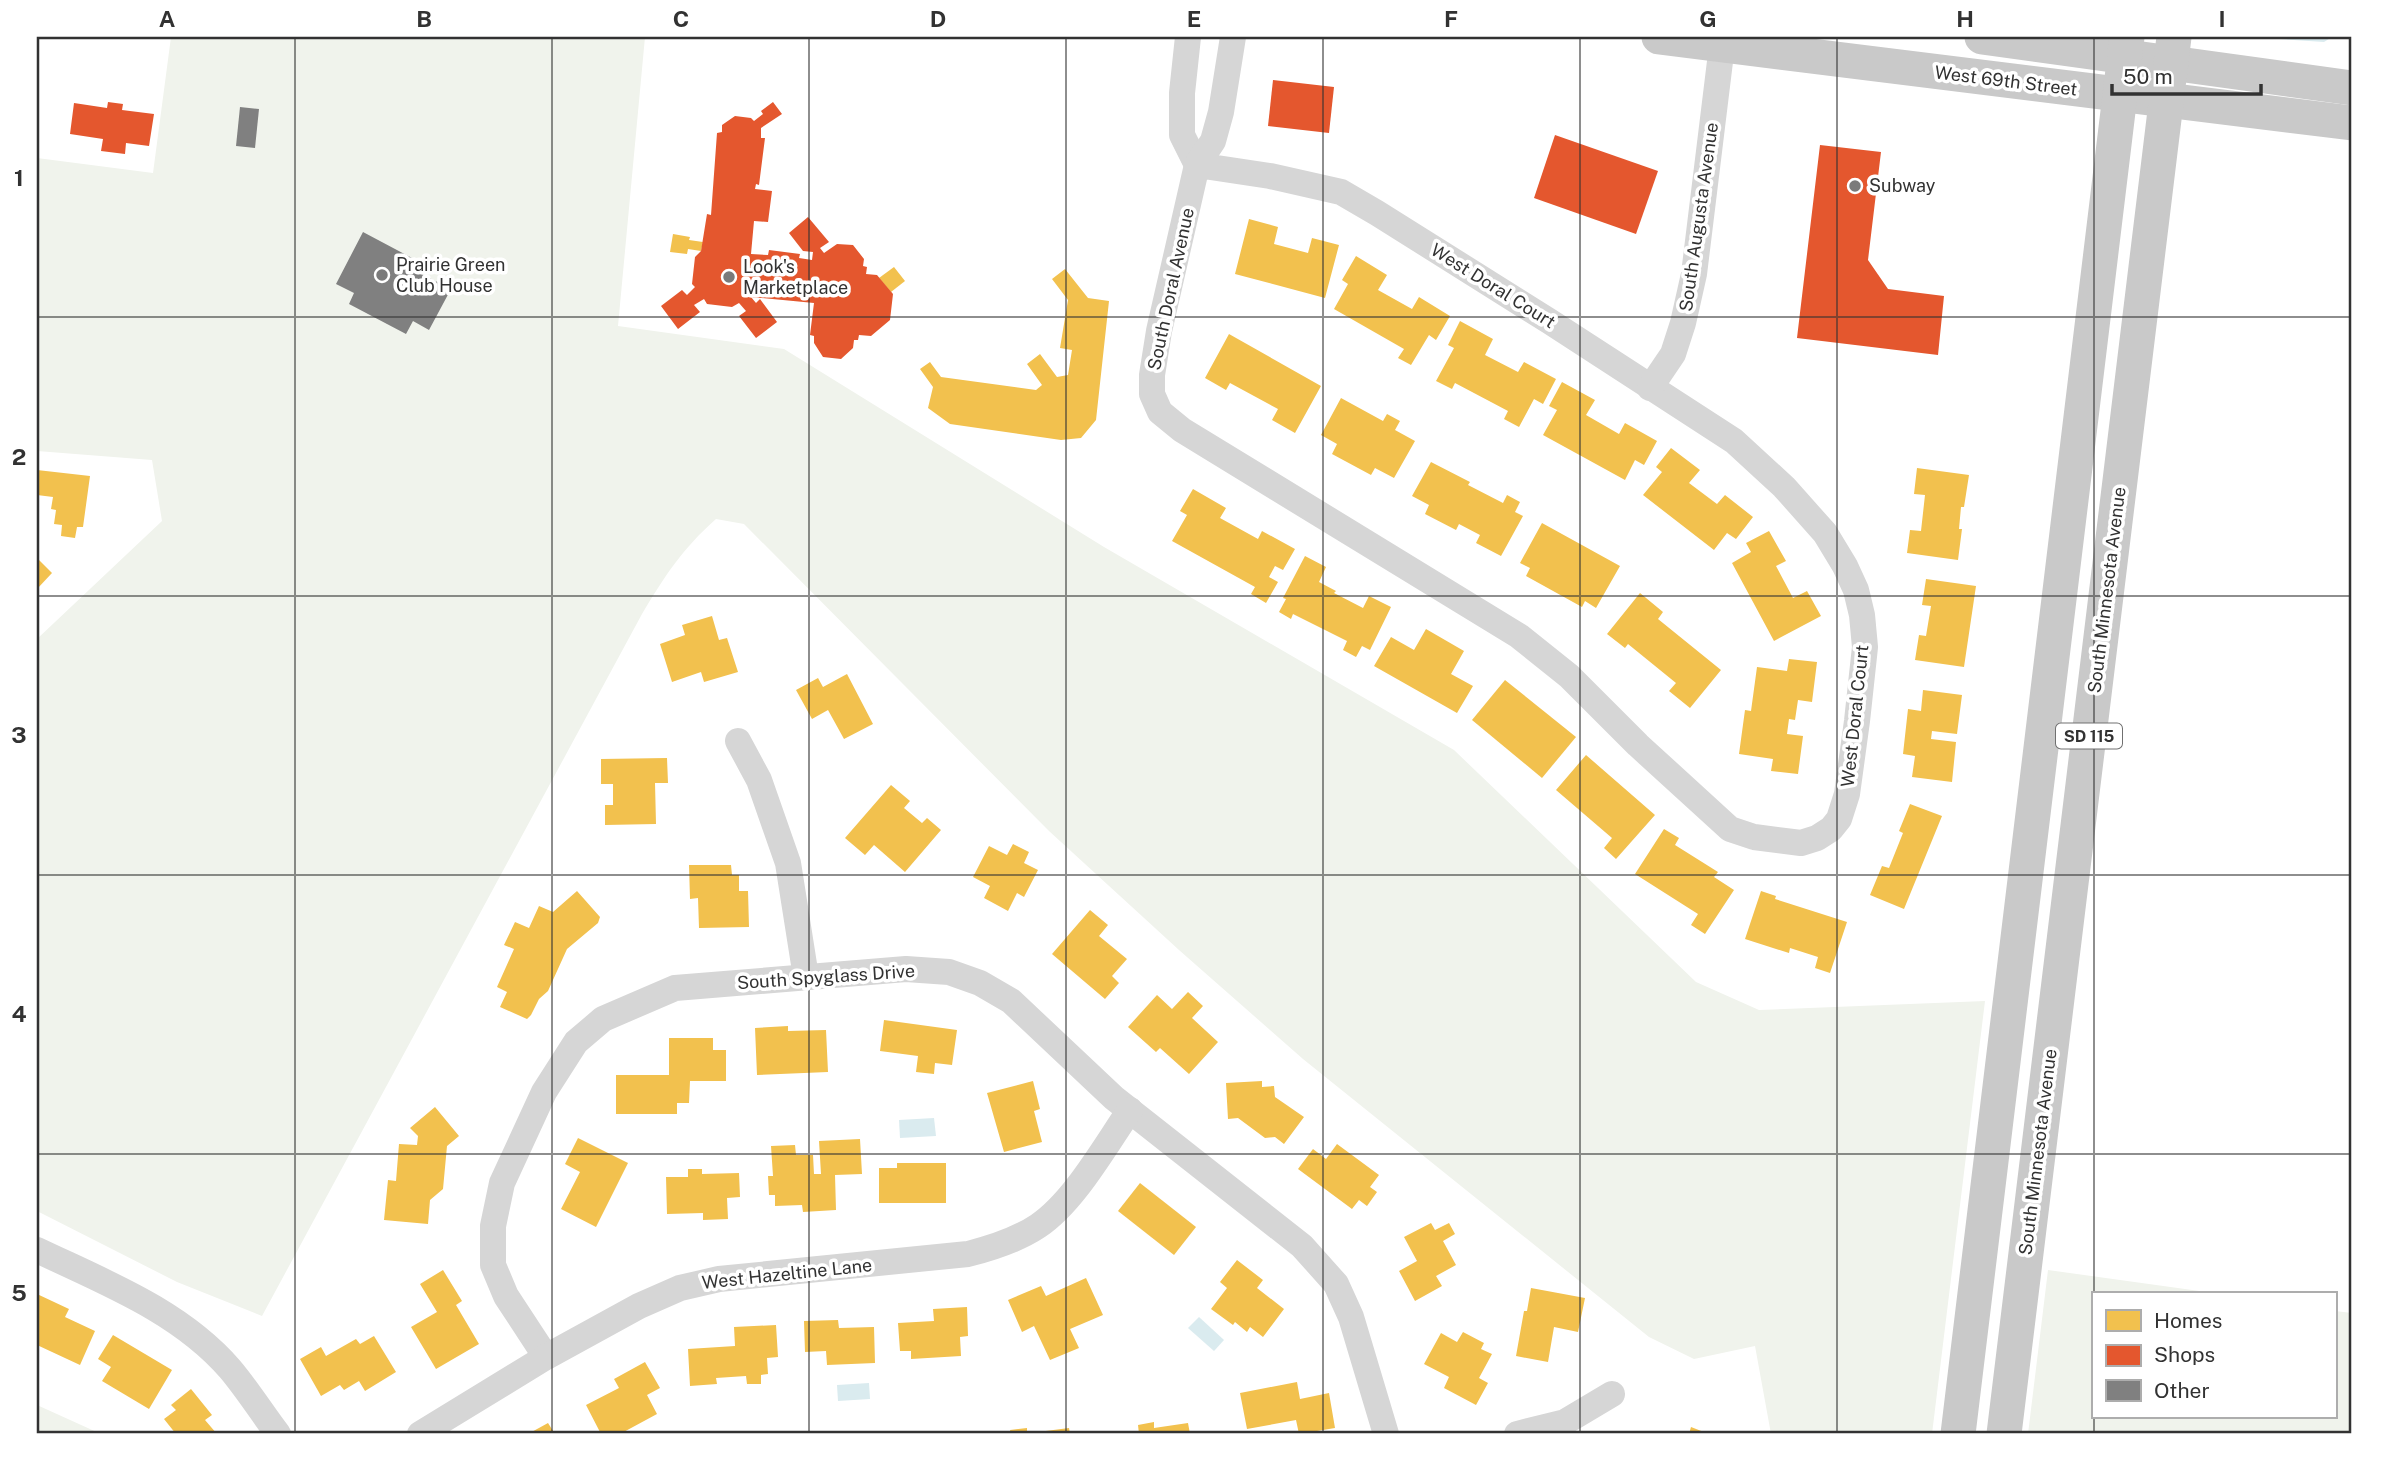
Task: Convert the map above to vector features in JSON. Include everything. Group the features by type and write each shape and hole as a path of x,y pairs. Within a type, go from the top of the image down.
{"main road":[{"name":"West 69th Street","path":"1659,37 1722,41 2119,95 2352,123"},
{"path":"1982,37 2173,50 2352,88"},
{"name":"SD 115","path":"1958,1434 2125,46"},
{"name":"South Minnesota Avenue","path":"2004,1434 2173,50"}],"street":[{"path":"1188,37 1182,93 1182,135 1197,165"},
{"name":"South Doral Avenue","path":"1160,412 1152,394 1159,331 1197,165 1213,141 1221,111 1233,37"},
{"name":"South Augusta Avenue","path":"1650,388 1673,354 1684,323 1694,274 1722,41"},
{"name":"West Doral Court","path":"1160,412 1182,430 1519,636 1569,676 1638,745 1730,829 1776,841 1801,843 1817,838 1831,829 1839,819 1847,794 1865,647 1856,590 1825,533 1784,487 1734,440 1341,192 1270,176 1197,165"},
{"path":"738,741 759,780 788,863 806,977"},
{"name":"South Spyglass Drive","path":"546,1357 506,1296 493,1265 493,1226 502,1183 544,1092 576,1042 603,1018 676,988 906,969 949,972 980,982 1012,1001 1130,1110 1302,1246 1335,1284 1351,1317 1386,1434"},
{"name":"West Hazeltine Lane","path":"420,1434 546,1357 639,1306 680,1288 719,1279 968,1254 1002,1245 1040,1225 1073,1193 1130,1110"},
{"path":"37,1250 162,1312 229,1368 278,1434"},
{"path":"1517,1434 1566,1423 1612,1394"}],"shaded area":[{"path":"171,37 645,37 618,326 784,349 1104,547 1454,750 1696,982 1759,1010 1985,1001 1932,1434 1771,1434 1755,1346 1694,1359 1649,1337 1303,1059 1049,831 744,524 716,519 675,563 642,614 262,1316 177,1282 37,1211 37,639 162,521 152,460 37,451 37,158 153,173"},
{"path":"2249,37 2332,37 2324,42"},
{"path":"934,1118 936,1136 900,1138 899,1120"},
{"path":"2048,1270 2207,1292 2092,1292 2092,1418 2336,1418 2336,1311 2352,1313 2352,1434 2028,1434"},
{"path":"1199,1317 1224,1340 1214,1351 1188,1328"},
{"path":"869,1383 870,1399 838,1401 837,1385"},
{"path":"37,1405 101,1434 37,1434"}],"building: Homes":[{"path":"1249,219 1278,227 1274,244 1308,253 1312,238 1339,245 1325,298 1235,274"},
{"path":"673,234 703,242 701,251 688,249 687,254 670,252"},
{"path":"1356,256 1387,275 1378,290 1412,309 1419,297 1450,316 1436,340 1429,335 1411,365 1398,358 1404,349 1334,309 1348,284 1342,280"},
{"path":"894,267 905,281 891,292 879,278"},
{"path":"1065,269 1088,298 1109,301 1096,420 1081,438 1061,440 950,424 928,408 933,387 920,369 930,362 941,377 1036,390 1042,385 1027,364 1040,354 1057,377 1068,375 1072,350 1060,348 1068,300 1052,279"},
{"path":"1460,321 1493,339 1485,355 1518,372 1524,362 1556,379 1543,404 1534,399 1519,427 1504,419 1508,411 1455,383 1452,389 1436,381 1454,348 1448,345"},
{"path":"1229,334 1321,386 1295,433 1272,420 1278,409 1230,383 1226,390 1205,378"},
{"path":"1562,382 1595,400 1586,415 1619,434 1625,423 1657,441 1644,465 1635,460 1625,480 1543,435 1557,410 1549,406"},
{"path":"1341,398 1383,421 1387,414 1400,421 1395,430 1415,441 1394,478 1375,468 1371,475 1332,454 1337,444 1321,435"},
{"path":"1671,448 1700,470 1689,483 1717,504 1725,495 1753,517 1736,539 1727,533 1714,550 1643,495 1662,472 1656,467"},
{"path":"1431,462 1503,503 1507,495 1520,502 1515,512 1523,516 1501,556 1476,543 1480,535 1459,524 1456,530 1425,514 1429,505 1412,496"},
{"path":"1917,468 1969,475 1964,507 1961,507 1959,529 1962,529 1958,560 1907,553 1910,530 1921,531 1925,495 1914,494"},
{"path":"37,470 90,476 83,527 77,527 75,538 61,536 62,525 54,524 56,510 51,509 53,497 37,495"},
{"path":"1193,489 1226,508 1220,518 1258,539 1262,531 1295,549 1283,570 1275,566 1269,577 1278,582 1266,603 1251,594 1255,587 1172,541 1187,515 1180,511"},
{"path":"1542,523 1620,566 1596,608 1585,601 1582,607 1526,576 1530,568 1520,563"},
{"path":"1769,531 1786,561 1776,566 1793,598 1807,591 1821,616 1774,641 1732,563 1751,552 1746,543"},
{"path":"1305,556 1326,567 1319,582 1336,591 1334,593 1363,608 1369,596 1391,607 1370,650 1362,646 1356,657 1343,650 1347,641 1293,614 1291,619 1279,612 1286,599 1283,598"},
{"path":"37,558 52,573 37,589"},
{"path":"1926,579 1976,586 1964,667 1915,660 1919,635 1926,636 1931,606 1922,605"},
{"path":"1640,593 1663,612 1658,619 1721,670 1690,708 1669,691 1676,683 1628,644 1625,648 1607,634"},
{"path":"712,616 719,640 727,638 738,672 704,682 701,672 672,682 660,644 685,635 682,625"},
{"path":"1426,629 1464,651 1451,674 1473,686 1457,713 1374,666 1391,637 1414,650"},
{"path":"1789,659 1817,662 1812,702 1798,700 1795,720 1789,719 1787,734 1803,736 1798,774 1771,771 1773,759 1739,754 1745,710 1751,711 1757,667 1787,671"},
{"path":"847,674 873,724 844,739 828,710 812,719 796,690 818,678 823,687"},
{"path":"1505,680 1576,737 1542,778 1472,720"},
{"path":"1923,690 1962,695 1957,734 1932,731 1931,739 1956,742 1952,782 1912,777 1915,756 1903,754 1908,709 1921,711"},
{"path":"1586,755 1655,815 1616,859 1604,848 1612,838 1556,790"},
{"path":"667,758 668,783 655,783 656,824 605,825 605,805 613,805 613,784 601,784 601,759"},
{"path":"891,785 910,801 904,808 922,823 927,818 941,830 905,872 874,845 865,855 845,838"},
{"path":"1910,804 1942,816 1904,909 1870,895 1882,866 1889,868 1903,833 1899,831"},
{"path":"1664,829 1679,838 1675,845 1718,872 1714,877 1734,890 1705,934 1691,925 1698,914 1635,874"},
{"path":"1013,844 1029,852 1024,863 1038,870 1024,897 1017,893 1008,911 984,898 990,886 973,877 989,846 1007,855"},
{"path":"689,865 731,865 732,875 739,875 739,891 748,891 749,927 699,928 698,898 690,899"},
{"path":"577,891 600,917 598,923 567,949 548,991 539,999 527,1019 500,1007 507,992 497,987 514,949 504,945 515,922 529,928 539,906 553,912"},
{"path":"1761,891 1776,896 1775,899 1847,922 1830,973 1815,968 1818,957 1790,948 1789,953 1745,939"},
{"path":"1090,910 1108,925 1099,936 1127,959 1112,976 1119,983 1105,999 1052,954"},
{"path":"1188,992 1203,1006 1192,1018 1218,1042 1189,1074 1160,1048 1156,1052 1128,1027 1157,995 1172,1009"},
{"path":"884,1020 957,1030 952,1065 935,1063 934,1074 916,1072 918,1056 880,1051"},
{"path":"788,1026 788,1031 826,1030 828,1072 757,1075 755,1028"},
{"path":"669,1038 713,1038 713,1050 726,1050 726,1081 690,1081 689,1103 677,1103 677,1114 616,1114 616,1075 669,1075"},
{"path":"1033,1081 1040,1109 1034,1111 1042,1142 1004,1152 987,1093"},
{"path":"1262,1081 1262,1087 1274,1086 1275,1097 1304,1117 1284,1144 1275,1137 1265,1138 1238,1118 1228,1119 1226,1083"},
{"path":"435,1107 459,1136 447,1146 443,1189 430,1200 428,1224 384,1220 388,1180 396,1181 399,1144 417,1145 418,1136 410,1128"},
{"path":"578,1138 628,1163 596,1227 561,1209 580,1172 565,1164"},
{"path":"860,1139 862,1174 835,1175 836,1210 803,1212 802,1205 775,1206 775,1195 769,1195 768,1176 773,1176 771,1146 795,1145 796,1155 813,1155 814,1174 821,1174 819,1141"},
{"path":"1337,1144 1379,1175 1370,1187 1377,1192 1367,1206 1359,1200 1352,1209 1298,1169 1313,1149 1326,1159"},
{"path":"897,1163 946,1163 946,1203 879,1203 879,1168 897,1168"},
{"path":"688,1169 702,1169 702,1174 739,1173 740,1197 727,1198 728,1219 703,1220 703,1213 667,1214 666,1177 688,1177"},
{"path":"1140,1183 1196,1227 1174,1255 1118,1211"},
{"path":"1431,1223 1435,1230 1449,1223 1455,1234 1443,1241 1456,1265 1436,1276 1442,1286 1415,1301 1399,1271 1417,1261 1404,1237"},
{"path":"1237,1260 1263,1280 1257,1288 1284,1309 1263,1337 1250,1327 1247,1332 1235,1322 1233,1325 1211,1309 1227,1288 1220,1282"},
{"path":"443,1270 462,1301 456,1305 479,1344 436,1369 411,1327 437,1312 420,1284"},
{"path":"1086,1278 1103,1315 1070,1329 1079,1348 1050,1360 1034,1326 1022,1332 1008,1300 1041,1286 1046,1296"},
{"path":"1531,1288 1585,1298 1578,1332 1554,1327 1548,1362 1516,1356"},
{"path":"37,1294 69,1309 65,1317 95,1331 80,1365 37,1345"},
{"path":"967,1307 968,1336 960,1337 961,1356 911,1359 911,1351 900,1351 898,1323 934,1321 933,1309"},
{"path":"838,1320 839,1328 874,1327 875,1363 827,1365 826,1351 805,1352 804,1321"},
{"path":"776,1325 778,1357 767,1358 768,1374 761,1375 761,1384 747,1384 746,1376 716,1378 717,1384 690,1386 688,1349 735,1346 734,1327"},
{"path":"1463,1332 1484,1343 1481,1349 1492,1354 1479,1378 1488,1383 1476,1405 1444,1388 1449,1377 1424,1364 1441,1333 1457,1342"},
{"path":"113,1335 172,1370 149,1409 102,1381 111,1367 98,1359"},
{"path":"374,1336 396,1372 365,1391 359,1381 344,1390 340,1385 321,1396 300,1359 321,1347 326,1356 356,1339 360,1344"},
{"path":"645,1362 660,1388 647,1395 657,1414 620,1434 601,1434 586,1405 619,1388 614,1379"},
{"path":"1297,1382 1300,1399 1329,1393 1335,1428 1299,1434 1296,1420 1247,1429 1240,1393"},
{"path":"191,1389 212,1415 205,1420 217,1434 176,1434 164,1419 176,1410 171,1405"},
{"path":"1154,1422 1154,1428 1188,1423 1190,1434 1139,1434 1138,1425"},
{"path":"548,1423 555,1434 528,1434"},
{"path":"1691,1427 1709,1434 1689,1434"},
{"path":"1027,1428 1027,1434 1011,1434 1010,1430"},
{"path":"1069,1428 1070,1434 1030,1433"}],"building: Shops":[{"path":"1273,80 1334,87 1329,133 1268,126"},
{"path":"108,102 123,104 122,110 154,114 149,146 126,143 125,154 101,151 103,139 70,134 74,103 107,108"},
{"path":"773,102 782,114 761,128 761,138 765,138 759,185 756,184 755,189 772,191 768,222 754,221 751,254 768,255 769,250 800,254 799,258 812,260 813,252 803,251 789,233 808,217 829,242 820,248 824,253 837,244 853,245 864,259 866,274 877,275 893,294 890,320 871,336 859,335 858,340 854,340 853,348 841,359 823,357 814,343 814,336 810,335 814,303 751,297 756,303 760,299 777,322 756,338 739,316 746,311 739,303 732,307 707,304 704,299 694,305 700,312 678,329 661,306 682,290 687,295 695,287 692,284 695,257 701,251 707,214 711,215 717,133 722,132 722,125 735,116 751,118 754,121 763,114 761,111"},
{"path":"1555,135 1658,171 1636,234 1534,198"},
{"path":"1820,145 1881,152 1868,260 1888,289 1944,296 1938,355 1797,338"}],"building: Other":[{"path":"240,107 259,109 255,148 236,146"},
{"name":"Prairie Green Club House","path":"363,232 412,258 408,267 451,289 429,330 413,321 406,334 349,304 354,293 336,284"}],"place":[{"name":"Subway","path":"1855,186"},
{"name":"Prairie Green Club House","path":"382,275"},
{"name":"Look's Marketplace","path":"729,277"}]}
